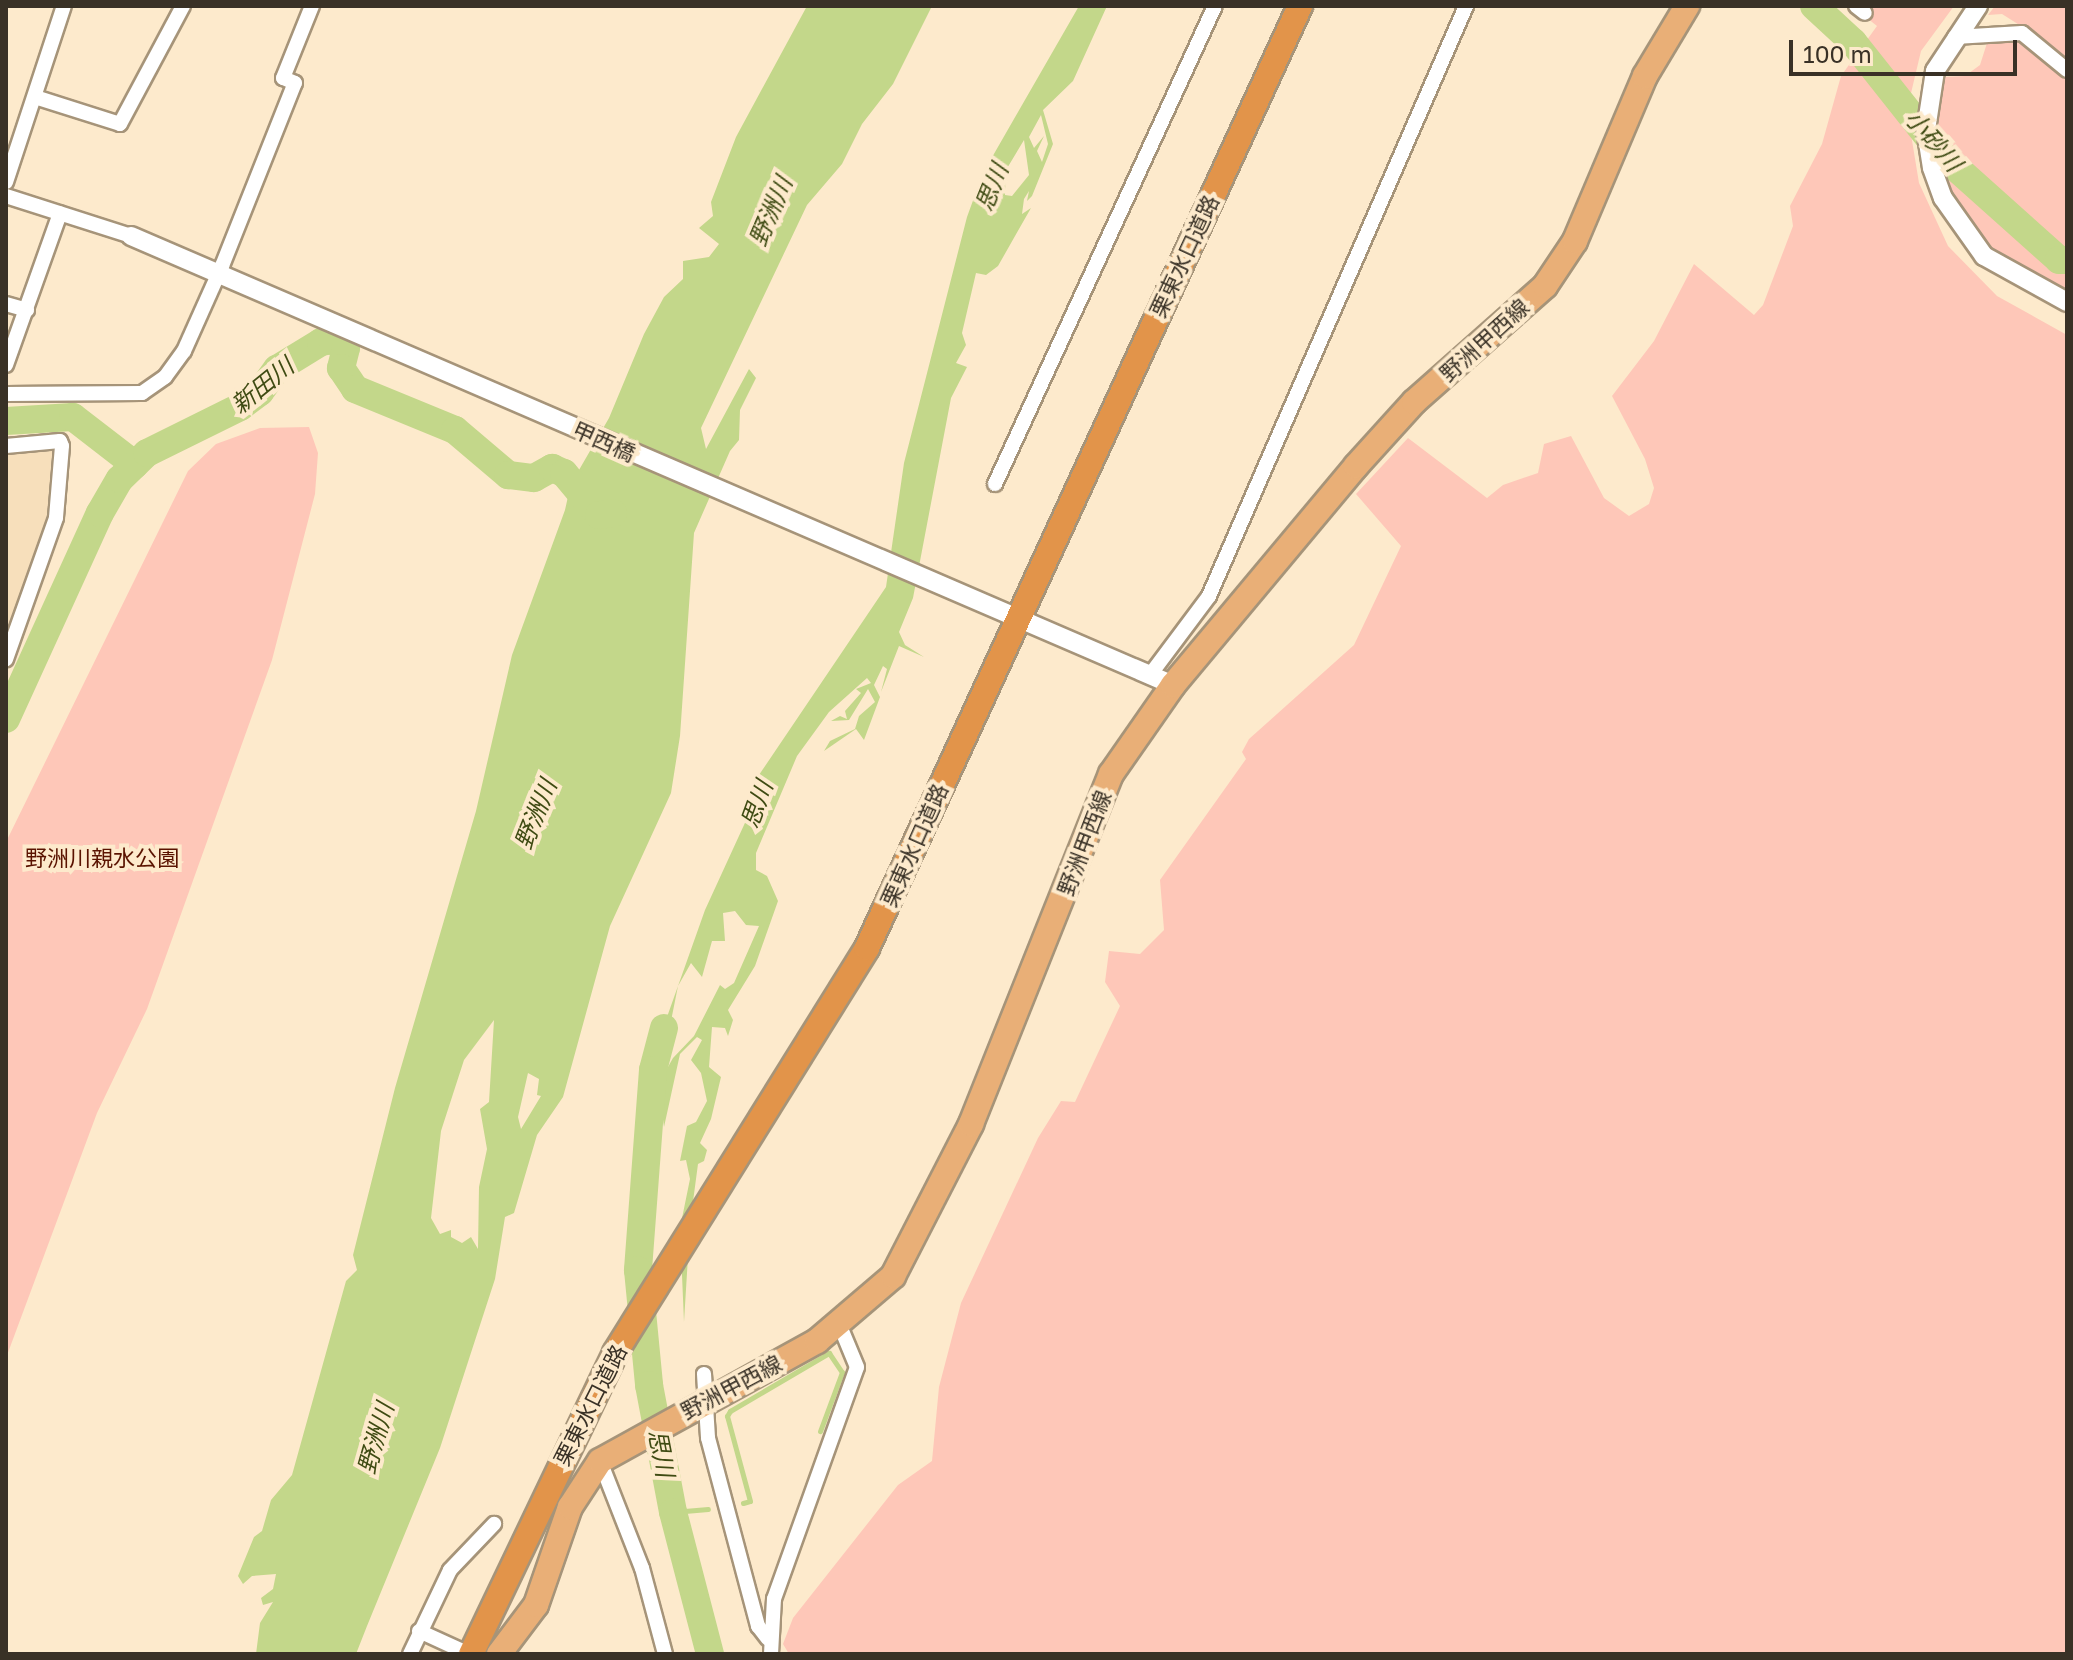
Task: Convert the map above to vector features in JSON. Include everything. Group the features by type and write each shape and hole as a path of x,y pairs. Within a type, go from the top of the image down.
{"highway":[{"name":"栗東水口道路","path":"470,1654 594,1394 709,1201 867,948 1015,620 1300,6"}],"main road":[{"name":"野洲甲西線","path":"499,1654 536,1605 570,1507 602,1458 840,1326 893,1276 926,1217 1020,1008 1111,774 1173,685 1414,402 1545,286 1575,241 1645,76 1687,6"}],"street":[{"path":"6,182 64,6"},
{"path":"35,97 120,124 183,6"},
{"path":"6,394 142,393 165,377 184,351 219,272 295,83 283,78 312,6"},
{"path":"995,484 1215,6"},
{"path":"1150,675 1197,615 1466,6"},
{"path":"1978,6 1935,71 1927,106 1932,168 1943,198 1984,256 2067,302"},
{"path":"1955,37 2022,33 2067,70"},
{"path":"6,196 131,236"},
{"path":"6,365 60,213"},
{"name":"甲西橋","path":"131,236 950,593 1173,685"},
{"path":"6,304 27,310"},
{"path":"6,446 60,441 62,446 56,518 6,659"},
{"path":"1197,615 1216,637"},
{"path":"770,1646 774,1599 804,1506 857,1367 840,1326"},
{"path":"704,1374 703,1402 708,1438 758,1626 770,1646"},
{"path":"602,1458 642,1568 665,1654"},
{"path":"410,1654 450,1570 494,1524"},
{"path":"419,1631 470,1654"}],"shaded area":[{"path":"61,442 54,522 6,637 6,446"}],"green space":[{"path":"1852,6 1954,6 1921,51 1907,110 1919,183 1948,246 1997,296 2067,335 2067,1654 789,1654 783,1644 793,1618 898,1485 932,1461 939,1387 961,1303 1038,1138 1061,1101 1075,1102 1120,1006 1105,982 1109,951 1140,954 1164,930 1160,880 1246,759 1242,752 1249,739 1354,645 1401,546 1356,494 1408,438 1487,498 1503,485 1538,473 1544,444 1571,436 1604,498 1629,516 1649,504 1654,488 1645,459 1612,396 1654,341 1694,264 1754,315 1763,305 1793,226 1790,206 1822,144 1841,76 1877,26"},
{"path":"1995,6 2067,6 2067,294 2012,266 1979,239 1953,202 1938,162 1936,122 1943,77 1965,76 1980,65 1987,43 2010,38 2033,47 2032,33 2002,14 1988,15"},
{"name":"野洲川親水公園","path":"309,427 318,453 315,494 272,660 147,1009 97,1113 6,1358 6,842 188,471 216,444 260,428"}],"water":[{"name":"野洲川","path":"807,6 932,6 893,84 862,124 842,164 807,205 701,428 706,449 749,369 756,378 740,410 739,440 730,451 694,533 680,736 671,793 610,926 563,1097 537,1135 514,1213 505,1217 495,1279 440,1448 356,1654 256,1654 260,1623 273,1602 263,1605 261,1598 273,1589 276,1574 252,1576 243,1584 238,1576 254,1537 262,1531 271,1500 292,1475 346,1281 357,1270 353,1255 395,1088 476,811 512,655 569,492 559,479 527,490 525,486 555,474 580,500 586,497 579,470 609,418 644,334 664,297 683,279 683,261 709,257 719,244 699,228 713,216 711,202 736,137","holes":["494,1020 489,1102 480,1109 487,1149 479,1187 478,1249 471,1237 462,1243 451,1237 451,1230 440,1234 431,1218 441,1131 464,1060","528,1073 539,1079 537,1095 541,1096 521,1129 518,1117"]},
{"path":"1079,6 1107,6 1073,81 1043,110 1053,144 1032,196 1027,201 1029,191 1024,199 1022,214 1031,208 998,266 986,275 976,273 962,333 966,345 956,363 967,367 951,398 913,598 899,632 905,645 924,657 899,646 881,692 887,669 883,666 874,685 880,697 864,740 856,729 824,751 830,741 855,729 859,716 875,702 868,689 849,720 831,721 840,716 847,719 845,711 861,693 856,689 871,683 867,678 829,712 797,756 756,853 756,870 767,876 778,901 755,966 728,1010 733,1020 728,1036 725,1028 712,1027 709,1067 721,1077 711,1119 700,1143 707,1150 704,1161 698,1164 690,1224 684,1322 680,1228 690,1179 686,1160 680,1161 687,1126 696,1122 707,1101 701,1073 691,1060 702,1040 697,1037 680,1054 664,1127 662,1112 653,1120 660,1104 655,1090 673,1058 694,1036 720,985 725,989 734,983 759,926 746,925 735,911 723,913 725,941 712,941 702,977 691,963 678,986 705,910 755,801 759,775 886,587 904,463 967,217 983,173","holes":["1041,115 1048,144 1042,162 1037,151 1044,136 1034,148 1029,137","1024,140 1029,175 1012,196 1005,195 1006,170"]},
{"path":"678,986 667,1041 659,1050 657,1066 656,1048"}],"waterway":[{"name":"小砂川","path":"1814,6 1853,42 1944,157 2059,260 2067,260"},
{"name":"新田川","path":"6,719 100,513 120,479 147,453 240,407 260,392 277,369 321,342 332,340 346,348 341,368 355,389 455,430 508,475 534,478 552,468 564,473 599,515 613,513"},
{"path":"6,421 73,417 135,465"},
{"name":"思川","path":"664,1028 653,1070 638,1270 649,1385 673,1512 710,1654"},
{"path":"743,1503 750,1501 727,1416 730,1411 829,1353 842,1372 820,1431"},
{"path":"673,1512 708,1509"}]}
